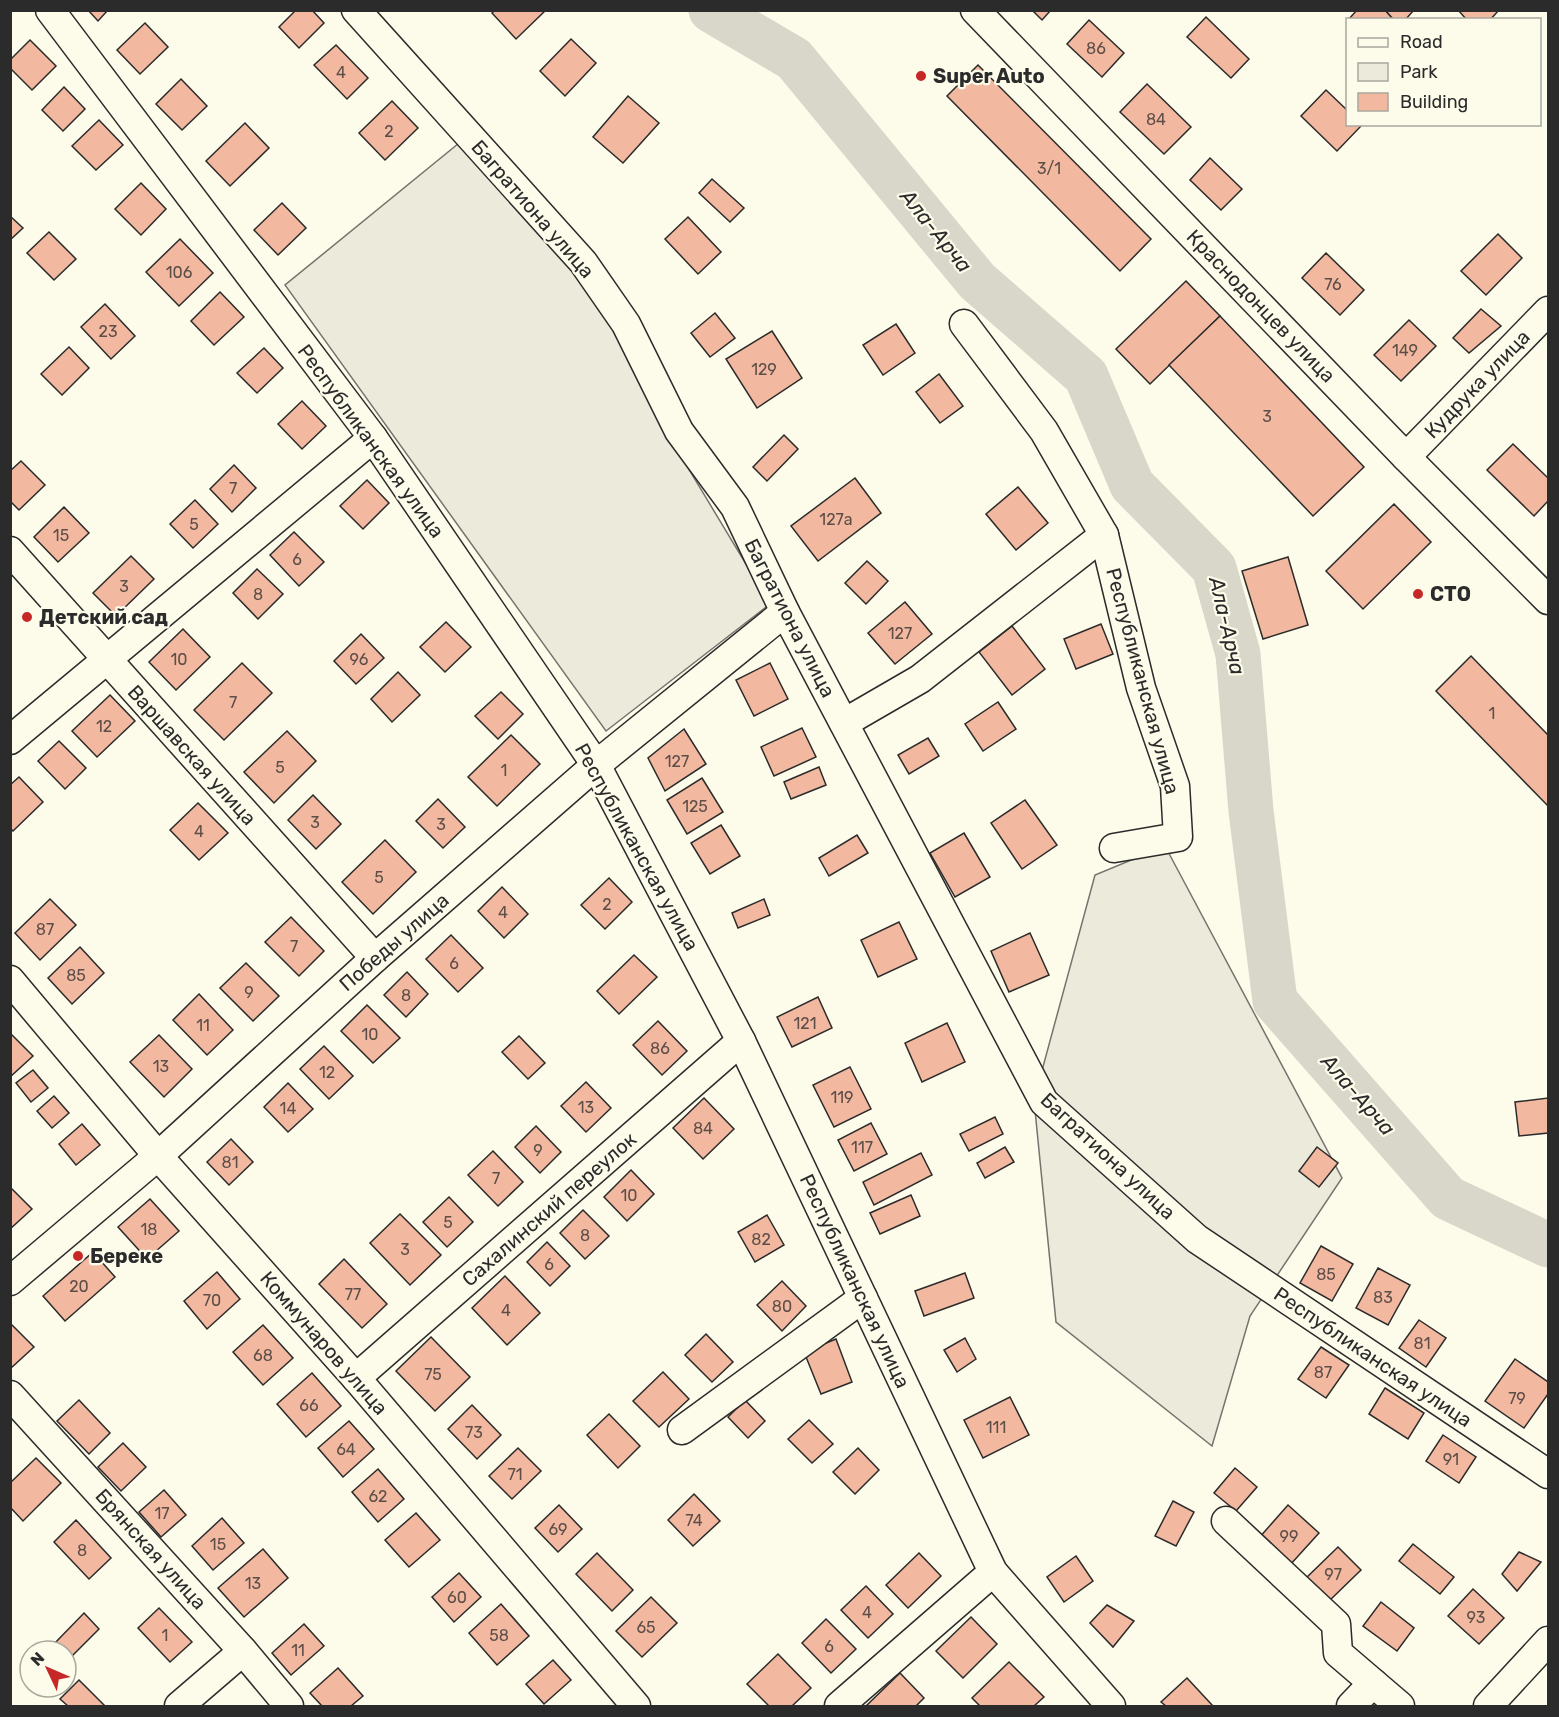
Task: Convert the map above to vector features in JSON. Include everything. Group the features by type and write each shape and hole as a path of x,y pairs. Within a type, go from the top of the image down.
{"street":[{"name":"Республиканская улица","path":"50,10 373,438 596,765 741,1041 993,1572 1111,1707"},
{"name":"Багратиона улица","path":"356,10 583,262 626,324 679,431 735,507 785,612 1044,1102 1197,1239"},
{"name":"Краснодонцев улица","path":"975,10 1406,457 1548,600"},
{"name":"Кудрука улица","path":"1406,457 1548,311"},
{"name":"Республиканская улица","path":"964,324 1044,431 1104,535 1141,688 1175,786 1178,837 1114,848"},
{"path":"10,740 373,438"},
{"path":"844,723 920,679 1104,535"},
{"name":"Варшавская улица","path":"10,551 375,958"},
{"name":"Победы улица","path":"10,1281 158,1156 375,958 596,765 785,612"},
{"name":"Коммунаров улица","path":"10,980 158,1156 356,1378 636,1707"},
{"name":"Сахалинский переулок","path":"356,1378 741,1041"},
{"name":"Республиканская улица","path":"1197,1239 1548,1474"},
{"path":"682,1430 863,1298"},
{"name":"Брянская улица","path":"10,1395 243,1651 289,1707"},
{"path":"1226,1521 1336,1624 1338,1653 1400,1707"},
{"path":"839,1707 993,1572"},
{"path":"1488,1707 1548,1641"},
{"path":"179,1707 243,1651"},
{"path":"1351,1707 1373,1683"}],"green space":[{"path":"464,139 591,287 658,418 770,604 606,731 285,285"},
{"path":"1165,846 1342,1178 1250,1316 1212,1446 1056,1322 1034,1100 1095,875"}],"building":[{"path":"88,10 108,10 98,21"},
{"path":"296,10 312,10 324,23 299,48 279,27"},
{"path":"495,10 546,10 516,39 492,13"},
{"path":"1032,10 1051,10 1042,20"},
{"path":"1357,10 1385,10 1392,18 1350,18"},
{"path":"1385,10 1414,10 1407,18 1392,18"},
{"path":"1458,10 1499,10 1492,18 1465,18"},
{"path":"1206,17 1249,59 1231,78 1187,37"},
{"path":"1089,20 1124,53 1102,77 1067,44"},
{"path":"145,23 168,47 140,74 117,50"},
{"path":"571,39 596,63 565,96 540,71"},
{"path":"30,40 56,66 32,90 10,68 10,60"},
{"path":"336,45 368,78 347,99 314,65"},
{"path":"978,65 1151,239 1120,271 947,96"},
{"path":"181,79 207,106 182,130 156,104"},
{"path":"1147,84 1191,127 1164,154 1120,112"},
{"path":"64,87 85,109 63,131 42,110"},
{"path":"1326,90 1346,109 1346,126 1361,126 1337,151 1301,116"},
{"path":"628,96 659,123 623,163 593,137"},
{"path":"392,101 418,128 385,160 359,133"},
{"path":"99,120 123,145 96,170 72,146"},
{"path":"245,123 269,148 230,186 206,161"},
{"path":"1210,158 1242,189 1221,210 1190,180"},
{"path":"712,179 744,208 730,222 699,193"},
{"path":"141,183 166,209 141,235 115,209"},
{"path":"282,203 306,228 278,255 254,230"},
{"path":"10,216 23,228 10,240"},
{"path":"688,217 721,252 698,274 665,239"},
{"path":"49,232 76,259 54,280 27,253"},
{"path":"1498,234 1522,258 1486,295 1461,271"},
{"path":"180,239 213,273 179,306 146,272"},
{"path":"1326,253 1364,290 1340,315 1302,278"},
{"path":"1186,281 1220,316 1150,384 1116,349"},
{"path":"220,292 244,317 214,345 191,321"},
{"path":"105,304 135,336 111,359 81,327"},
{"path":"1481,309 1501,326 1469,353 1453,338"},
{"path":"715,313 735,338 710,357 691,333"},
{"path":"1220,316 1364,467 1313,516 1169,365"},
{"path":"1409,320 1436,346 1401,381 1374,355"},
{"path":"896,324 915,353 883,375 863,345"},
{"path":"772,331 802,378 757,408 726,359"},
{"path":"69,347 89,368 62,395 41,374"},
{"path":"264,348 283,368 257,393 237,373"},
{"path":"939,374 963,406 940,423 916,392"},
{"path":"302,401 326,426 302,449 278,424"},
{"path":"784,435 798,449 767,481 753,467"},
{"path":"1513,444 1548,478 1548,501 1534,516 1487,470"},
{"path":"21,461 45,485 19,510 10,501 10,471"},
{"path":"234,465 256,488 232,512 210,489"},
{"path":"855,478 881,513 818,561 791,526"},
{"path":"367,480 389,503 363,529 340,506"},
{"path":"1018,487 1048,523 1016,550 986,514"},
{"path":"195,500 218,524 193,548 170,524"},
{"path":"1394,504 1431,542 1363,609 1326,571"},
{"path":"64,507 89,533 58,562 34,537"},
{"path":"294,532 324,562 299,586 270,555"},
{"path":"131,556 154,579 116,616 93,593"},
{"path":"1288,557 1308,625 1263,639 1242,571"},
{"path":"867,561 888,581 866,604 845,583"},
{"path":"257,569 283,594 258,619 233,593"},
{"path":"905,602 932,634 895,664 868,633"},
{"path":"446,622 471,647 445,672 420,647"},
{"path":"1101,624 1113,654 1076,669 1064,639"},
{"path":"1012,626 1045,669 1012,695 979,652"},
{"path":"183,629 210,657 176,690 149,662"},
{"path":"361,634 384,658 356,684 334,661"},
{"path":"1471,656 1548,735 1548,806 1436,691"},
{"path":"242,663 272,693 224,740 194,710"},
{"path":"770,663 788,699 754,716 736,680"},
{"path":"398,672 420,695 392,722 371,699"},
{"path":"501,692 523,714 498,739 475,716"},
{"path":"110,695 135,721 97,757 72,731"},
{"path":"998,702 1016,729 983,751 965,724"},
{"path":"802,728 816,757 774,776 761,747"},
{"path":"684,729 706,764 665,791 648,758"},
{"path":"287,731 316,761 274,803 244,772"},
{"path":"511,735 540,764 497,806 468,777"},
{"path":"928,738 939,756 909,774 898,755"},
{"path":"59,741 86,768 65,789 38,761"},
{"path":"819,767 826,785 791,799 784,782"},
{"path":"19,777 43,802 13,831 10,828 10,785"},
{"path":"702,778 723,812 687,834 667,800"},
{"path":"313,795 341,824 316,849 288,820"},
{"path":"438,799 465,827 443,848 416,821"},
{"path":"1025,800 1057,845 1022,869 991,823"},
{"path":"198,803 228,833 199,860 170,830"},
{"path":"721,825 740,856 710,874 691,843"},
{"path":"964,833 990,877 955,897 930,853"},
{"path":"857,835 868,853 829,876 819,858"},
{"path":"385,840 416,872 373,914 342,882"},
{"path":"609,878 632,902 605,929 581,905"},
{"path":"502,887 528,914 504,938 478,911"},
{"path":"50,899 76,925 40,960 15,933"},
{"path":"764,899 770,915 738,928 732,913"},
{"path":"291,917 324,951 299,976 265,942"},
{"path":"899,922 917,959 878,977 861,940"},
{"path":"1030,933 1049,975 1009,992 991,951"},
{"path":"451,935 483,968 458,992 426,959"},
{"path":"80,947 104,973 72,1004 48,978"},
{"path":"634,955 657,977 619,1014 597,991"},
{"path":"246,963 279,996 253,1021 220,988"},
{"path":"407,972 428,994 406,1017 384,995"},
{"path":"199,994 233,1030 207,1055 173,1020"},
{"path":"818,997 832,1028 792,1047 777,1017"},
{"path":"367,1005 400,1038 373,1063 341,1031"},
{"path":"658,1021 687,1051 662,1075 633,1045"},
{"path":"947,1023 965,1062 922,1082 905,1043"},
{"path":"10,1033 33,1056 10,1077"},
{"path":"159,1035 192,1069 164,1097 130,1062"},
{"path":"519,1036 545,1063 528,1079 502,1052"},
{"path":"324,1046 353,1076 329,1099 300,1069"},
{"path":"850,1067 871,1109 834,1127 813,1085"},
{"path":"33,1070 48,1088 31,1102 16,1083"},
{"path":"586,1082 611,1108 586,1132 561,1106"},
{"path":"288,1083 313,1109 288,1132 264,1107"},
{"path":"54,1096 69,1113 52,1128 37,1111"},
{"path":"704,1098 734,1129 703,1159 673,1128"},
{"path":"1548,1098 1548,1133 1519,1136 1515,1102"},
{"path":"995,1117 1003,1134 969,1151 960,1134"},
{"path":"871,1123 887,1154 854,1171 838,1140"},
{"path":"82,1124 100,1145 76,1165 59,1144"},
{"path":"536,1126 561,1152 540,1173 515,1147"},
{"path":"231,1139 253,1162 229,1185 207,1162"},
{"path":"1005,1147 1014,1162 985,1178 977,1163"},
{"path":"1317,1147 1338,1163 1319,1187 1299,1171"},
{"path":"493,1151 523,1182 498,1206 468,1175"},
{"path":"921,1153 932,1175 874,1205 863,1182"},
{"path":"631,1170 654,1194 627,1221 604,1197"},
{"path":"10,1187 32,1209 10,1229"},
{"path":"911,1195 920,1216 880,1234 870,1213"},
{"path":"449,1197 473,1222 447,1247 423,1222"},
{"path":"150,1199 179,1231 147,1259 118,1227"},
{"path":"583,1210 609,1236 585,1259 560,1233"},
{"path":"400,1214 441,1255 410,1285 370,1243"},
{"path":"767,1215 784,1245 755,1262 738,1232"},
{"path":"547,1242 570,1266 550,1286 527,1262"},
{"path":"1321,1246 1353,1264 1332,1301 1300,1283"},
{"path":"93,1252 115,1277 65,1321 43,1296"},
{"path":"344,1259 387,1304 362,1328 319,1284"},
{"path":"1378,1268 1410,1285 1388,1325 1356,1308"},
{"path":"217,1272 240,1299 207,1329 184,1301"},
{"path":"965,1273 974,1298 924,1316 915,1291"},
{"path":"505,1276 540,1313 507,1345 472,1308"},
{"path":"782,1281 806,1306 782,1331 757,1305"},
{"path":"1419,1320 1446,1338 1426,1367 1399,1348"},
{"path":"10,1323 34,1347 11,1368 10,1368"},
{"path":"263,1325 293,1358 263,1385 233,1352"},
{"path":"706,1334 733,1362 712,1382 685,1355"},
{"path":"431,1337 470,1377 435,1411 396,1371"},
{"path":"965,1338 976,1359 957,1372 944,1350"},
{"path":"836,1339 852,1382 821,1394 804,1352"},
{"path":"1321,1347 1349,1365 1326,1398 1298,1379"},
{"path":"1515,1359 1548,1382 1548,1394 1524,1428 1485,1401"},
{"path":"663,1372 689,1399 659,1427 633,1401"},
{"path":"312,1373 341,1406 306,1437 277,1404"},
{"path":"1385,1388 1424,1413 1408,1439 1369,1414"},
{"path":"1010,1397 1029,1435 983,1458 964,1420"},
{"path":"79,1400 110,1433 89,1454 57,1421"},
{"path":"745,1400 765,1421 748,1438 728,1417"},
{"path":"472,1405 501,1435 477,1459 448,1429"},
{"path":"609,1414 640,1446 618,1468 587,1435"},
{"path":"809,1420 833,1444 812,1463 788,1439"},
{"path":"349,1421 374,1449 343,1477 318,1448"},
{"path":"1443,1435 1476,1457 1459,1483 1426,1461"},
{"path":"123,1443 146,1467 121,1491 98,1467"},
{"path":"518,1448 541,1471 512,1499 489,1476"},
{"path":"858,1448 879,1470 855,1494 833,1472"},
{"path":"36,1458 61,1483 23,1521 10,1507 10,1483"},
{"path":"1235,1468 1257,1487 1236,1511 1214,1493"},
{"path":"378,1469 404,1499 378,1522 352,1492"},
{"path":"164,1490 186,1515 161,1537 139,1512"},
{"path":"694,1494 720,1521 693,1546 668,1520"},
{"path":"1173,1501 1194,1512 1176,1546 1155,1536"},
{"path":"559,1505 582,1529 558,1552 535,1528"},
{"path":"1288,1505 1319,1533 1290,1565 1259,1538"},
{"path":"416,1513 440,1540 409,1567 385,1540"},
{"path":"222,1518 244,1543 213,1570 192,1546"},
{"path":"76,1520 111,1558 89,1579 54,1542"},
{"path":"1413,1544 1454,1577 1440,1594 1399,1561"},
{"path":"1338,1547 1361,1570 1328,1602 1305,1579"},
{"path":"263,1549 288,1578 244,1617 218,1588"},
{"path":"1519,1552 1541,1562 1517,1591 1502,1574"},
{"path":"597,1553 633,1590 612,1611 576,1574"},
{"path":"919,1553 941,1576 908,1608 886,1585"},
{"path":"1076,1556 1093,1581 1064,1602 1047,1577"},
{"path":"459,1573 481,1597 454,1622 432,1597"},
{"path":"866,1586 893,1614 868,1638 841,1610"},
{"path":"1473,1589 1504,1618 1479,1644 1448,1616"},
{"path":"651,1597 677,1623 642,1657 616,1631"},
{"path":"1381,1602 1414,1628 1397,1651 1363,1626"},
{"path":"501,1604 529,1636 497,1665 469,1633"},
{"path":"1107,1605 1134,1621 1113,1647 1090,1623"},
{"path":"159,1608 192,1642 170,1662 138,1628"},
{"path":"84,1613 99,1629 78,1650 78,1639 59,1639"},
{"path":"971,1617 997,1644 963,1678 936,1651"},
{"path":"826,1619 856,1649 831,1673 802,1643"},
{"path":"304,1624 324,1646 291,1675 272,1653"},
{"path":"778,1654 811,1688 792,1706 769,1706 747,1684"},
{"path":"553,1660 571,1680 544,1704 526,1684"},
{"path":"1009,1662 1044,1697 1034,1706 980,1706 972,1698"},
{"path":"338,1668 363,1696 351,1706 322,1706 310,1693"},
{"path":"900,1673 924,1698 916,1706 866,1706"},
{"path":"1187,1678 1213,1706 1166,1706 1161,1702"},
{"path":"78,1681 105,1706 68,1706 60,1699 78,1699"}],"waterway":[{"name":"Ала-Арча","path":"711,10 794,59 977,281 1086,376 1132,485 1214,568 1238,654 1251,811 1275,1001 1448,1198 1548,1245"}],"place":[{"name":"Super Auto","path":"921,76"},
{"name":"СТО","path":"1418,594"},
{"name":"Детский сад","path":"27,617"},
{"name":"Береке","path":"78,1256"}]}
